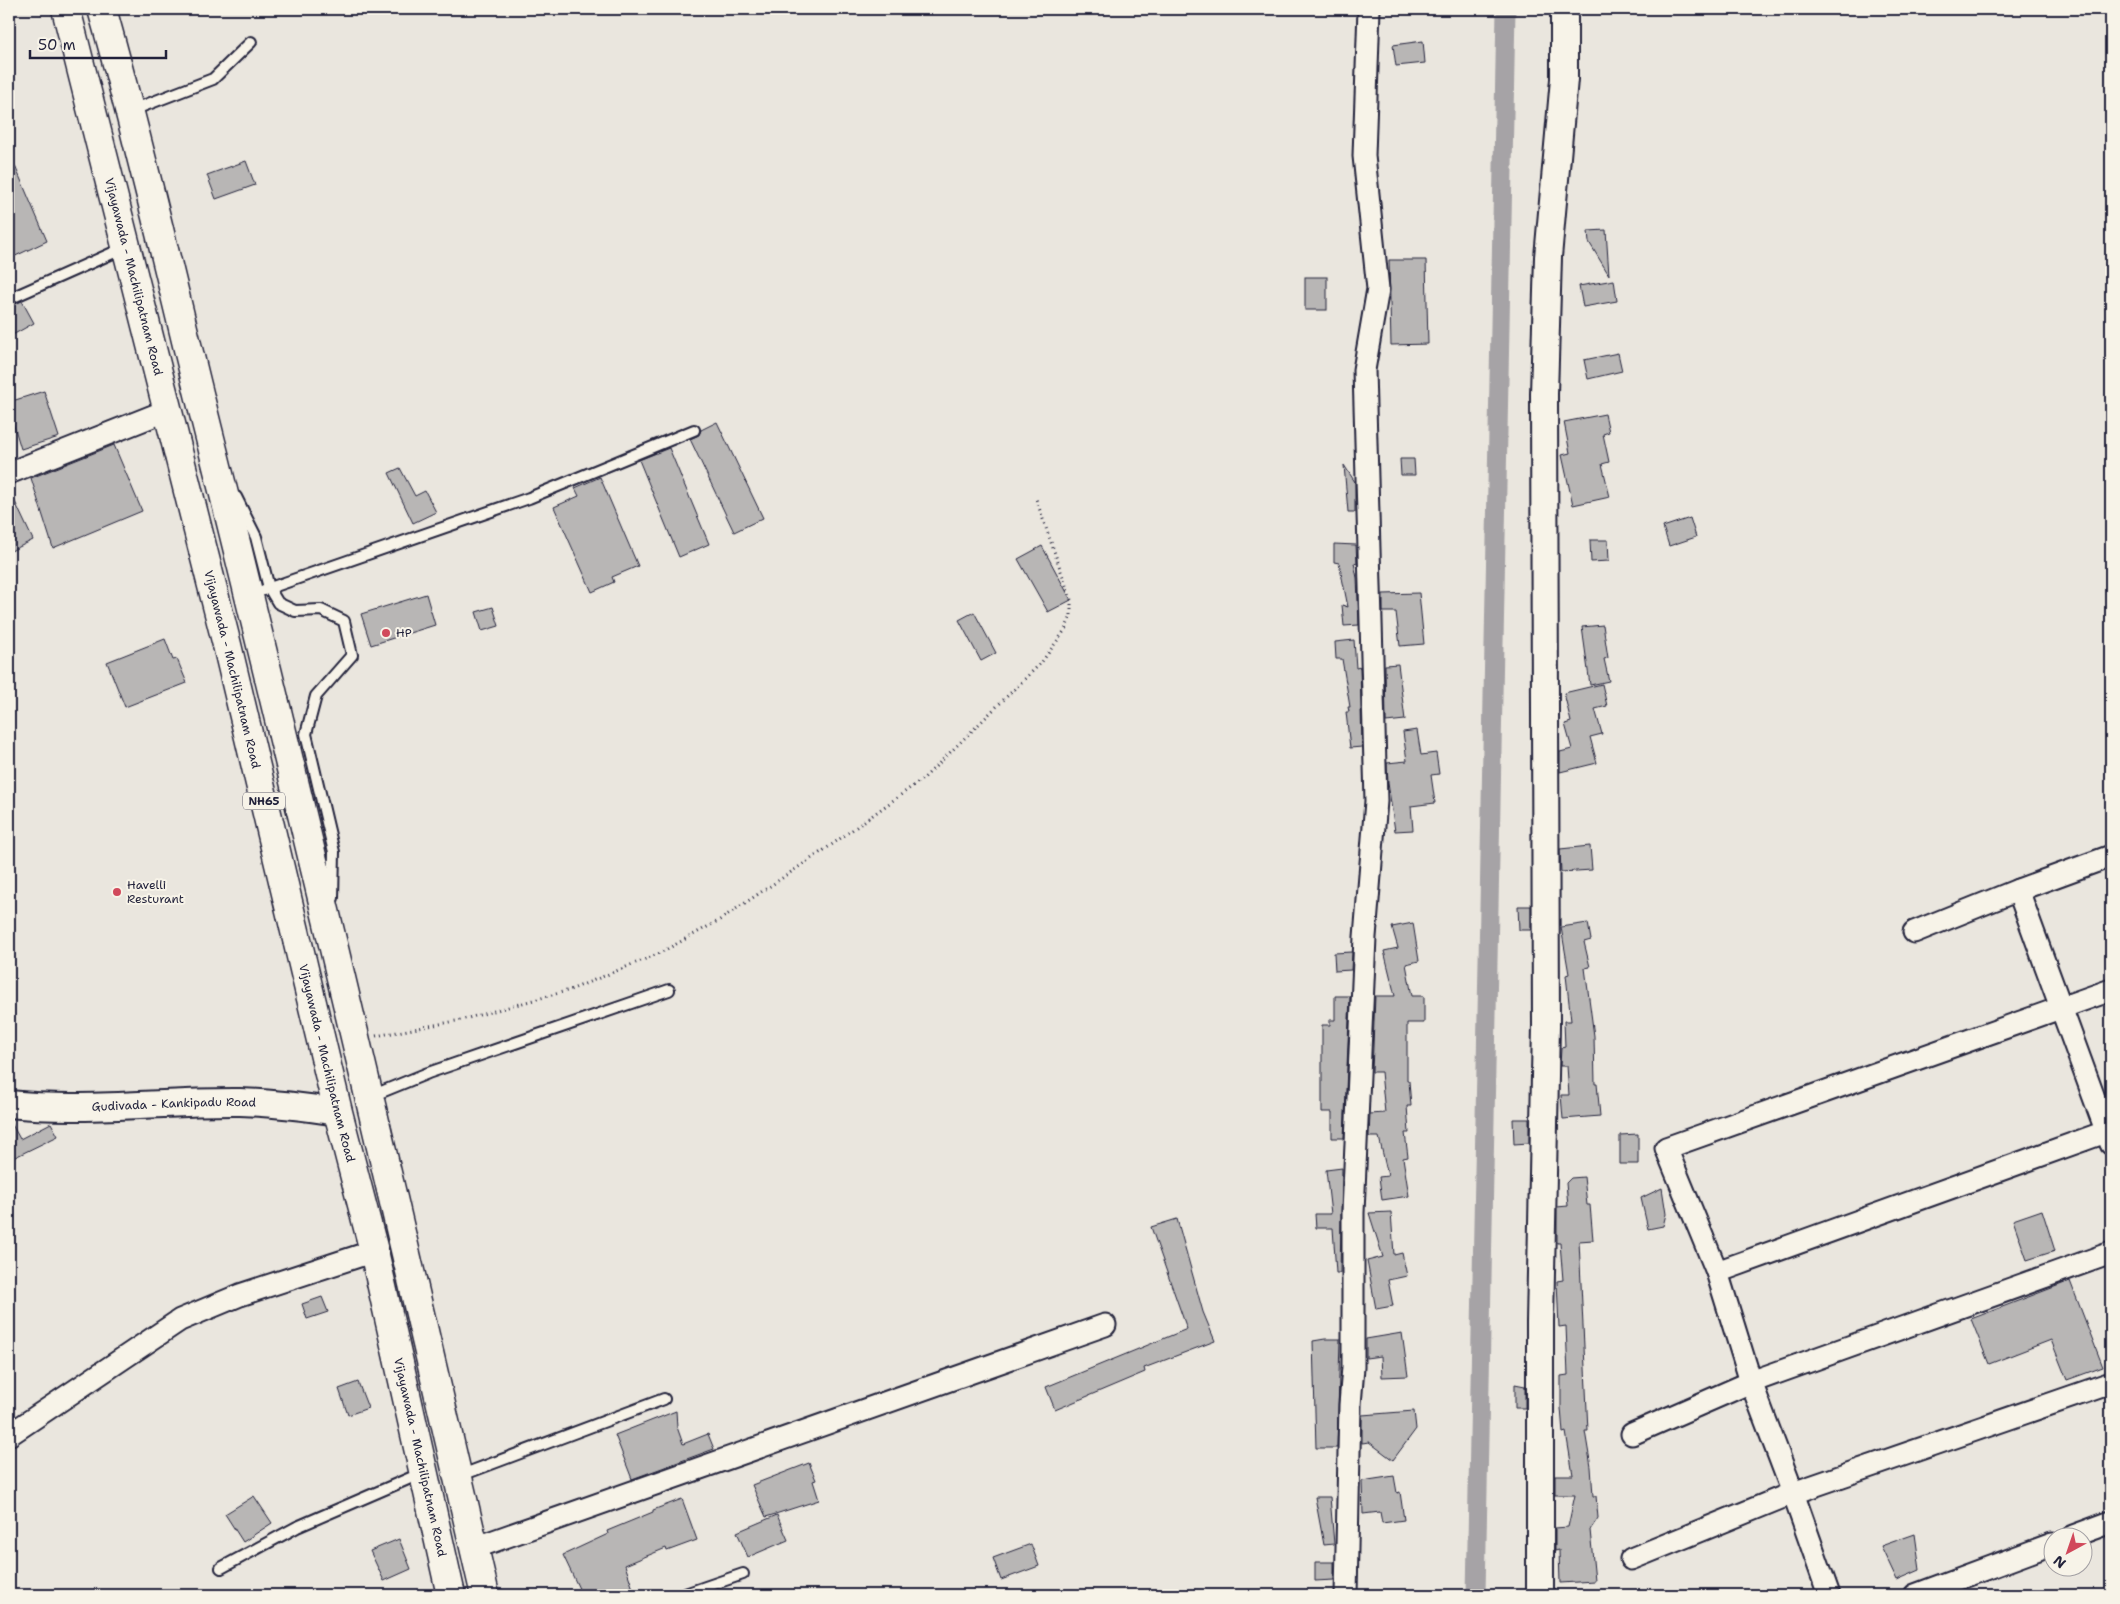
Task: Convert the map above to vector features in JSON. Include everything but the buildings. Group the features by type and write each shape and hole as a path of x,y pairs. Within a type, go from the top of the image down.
{"highway":[{"name":"Vijayawada - Machilipatnam Road","path":"66,9 232,664 338,1112 374,1251 450,1595"},
{"name":"NH65","path":"102,9 130,110 212,449 259,592 332,943 425,1328 485,1595"}],"street":[{"path":"1346,1595 1350,1396 1353,1366 1353,1213 1365,937 1376,801 1364,370 1378,289 1364,156 1370,9"},
{"path":"1540,1595 1540,1322 1546,1026 1544,394 1548,257 1564,79 1564,9"},
{"path":"9,473 168,410"},
{"path":"1914,932 2018,890 2111,856"},
{"path":"1717,1272 2110,1135 2018,890"},
{"path":"1829,1595 1794,1493 1751,1382 1717,1272 1666,1148 2111,990"},
{"name":"Gudivada - Kankipadu Road","path":"9,1104 51,1109 239,1102 287,1104 338,1112"},
{"path":"9,1435 180,1320 240,1295 374,1251"},
{"path":"1632,1434 1751,1382 2111,1253"},
{"path":"474,1548 1105,1325"},
{"path":"1631,1559 1794,1493 2111,1383"},
{"path":"2092,1529 2111,1522"},
{"path":"1915,1595 2042,1548"}],"lane":[{"path":"130,110 213,79 251,42"},
{"path":"9,299 126,247"},
{"path":"259,592 529,498 694,430"},
{"path":"259,592 294,611 321,610 344,621 352,655 316,696 306,734 334,852 332,943"},
{"path":"368,1098 428,1073 670,990"},
{"path":"457,1476 664,1399"},
{"path":"221,1568 297,1527 422,1473"},
{"path":"682,1595 743,1574"}],"path":[{"path":"355,1040 461,1020 570,990 660,953 726,916 830,846 924,778 1041,664 1065,630 1071,616 1071,600 1036,499"}],"waterway":[{"path":"1476,1595 1506,9"}],"place":[{"name":"HP","path":"386,633"},
{"name":"Havelli Resturant","path":"117,892"}]}
